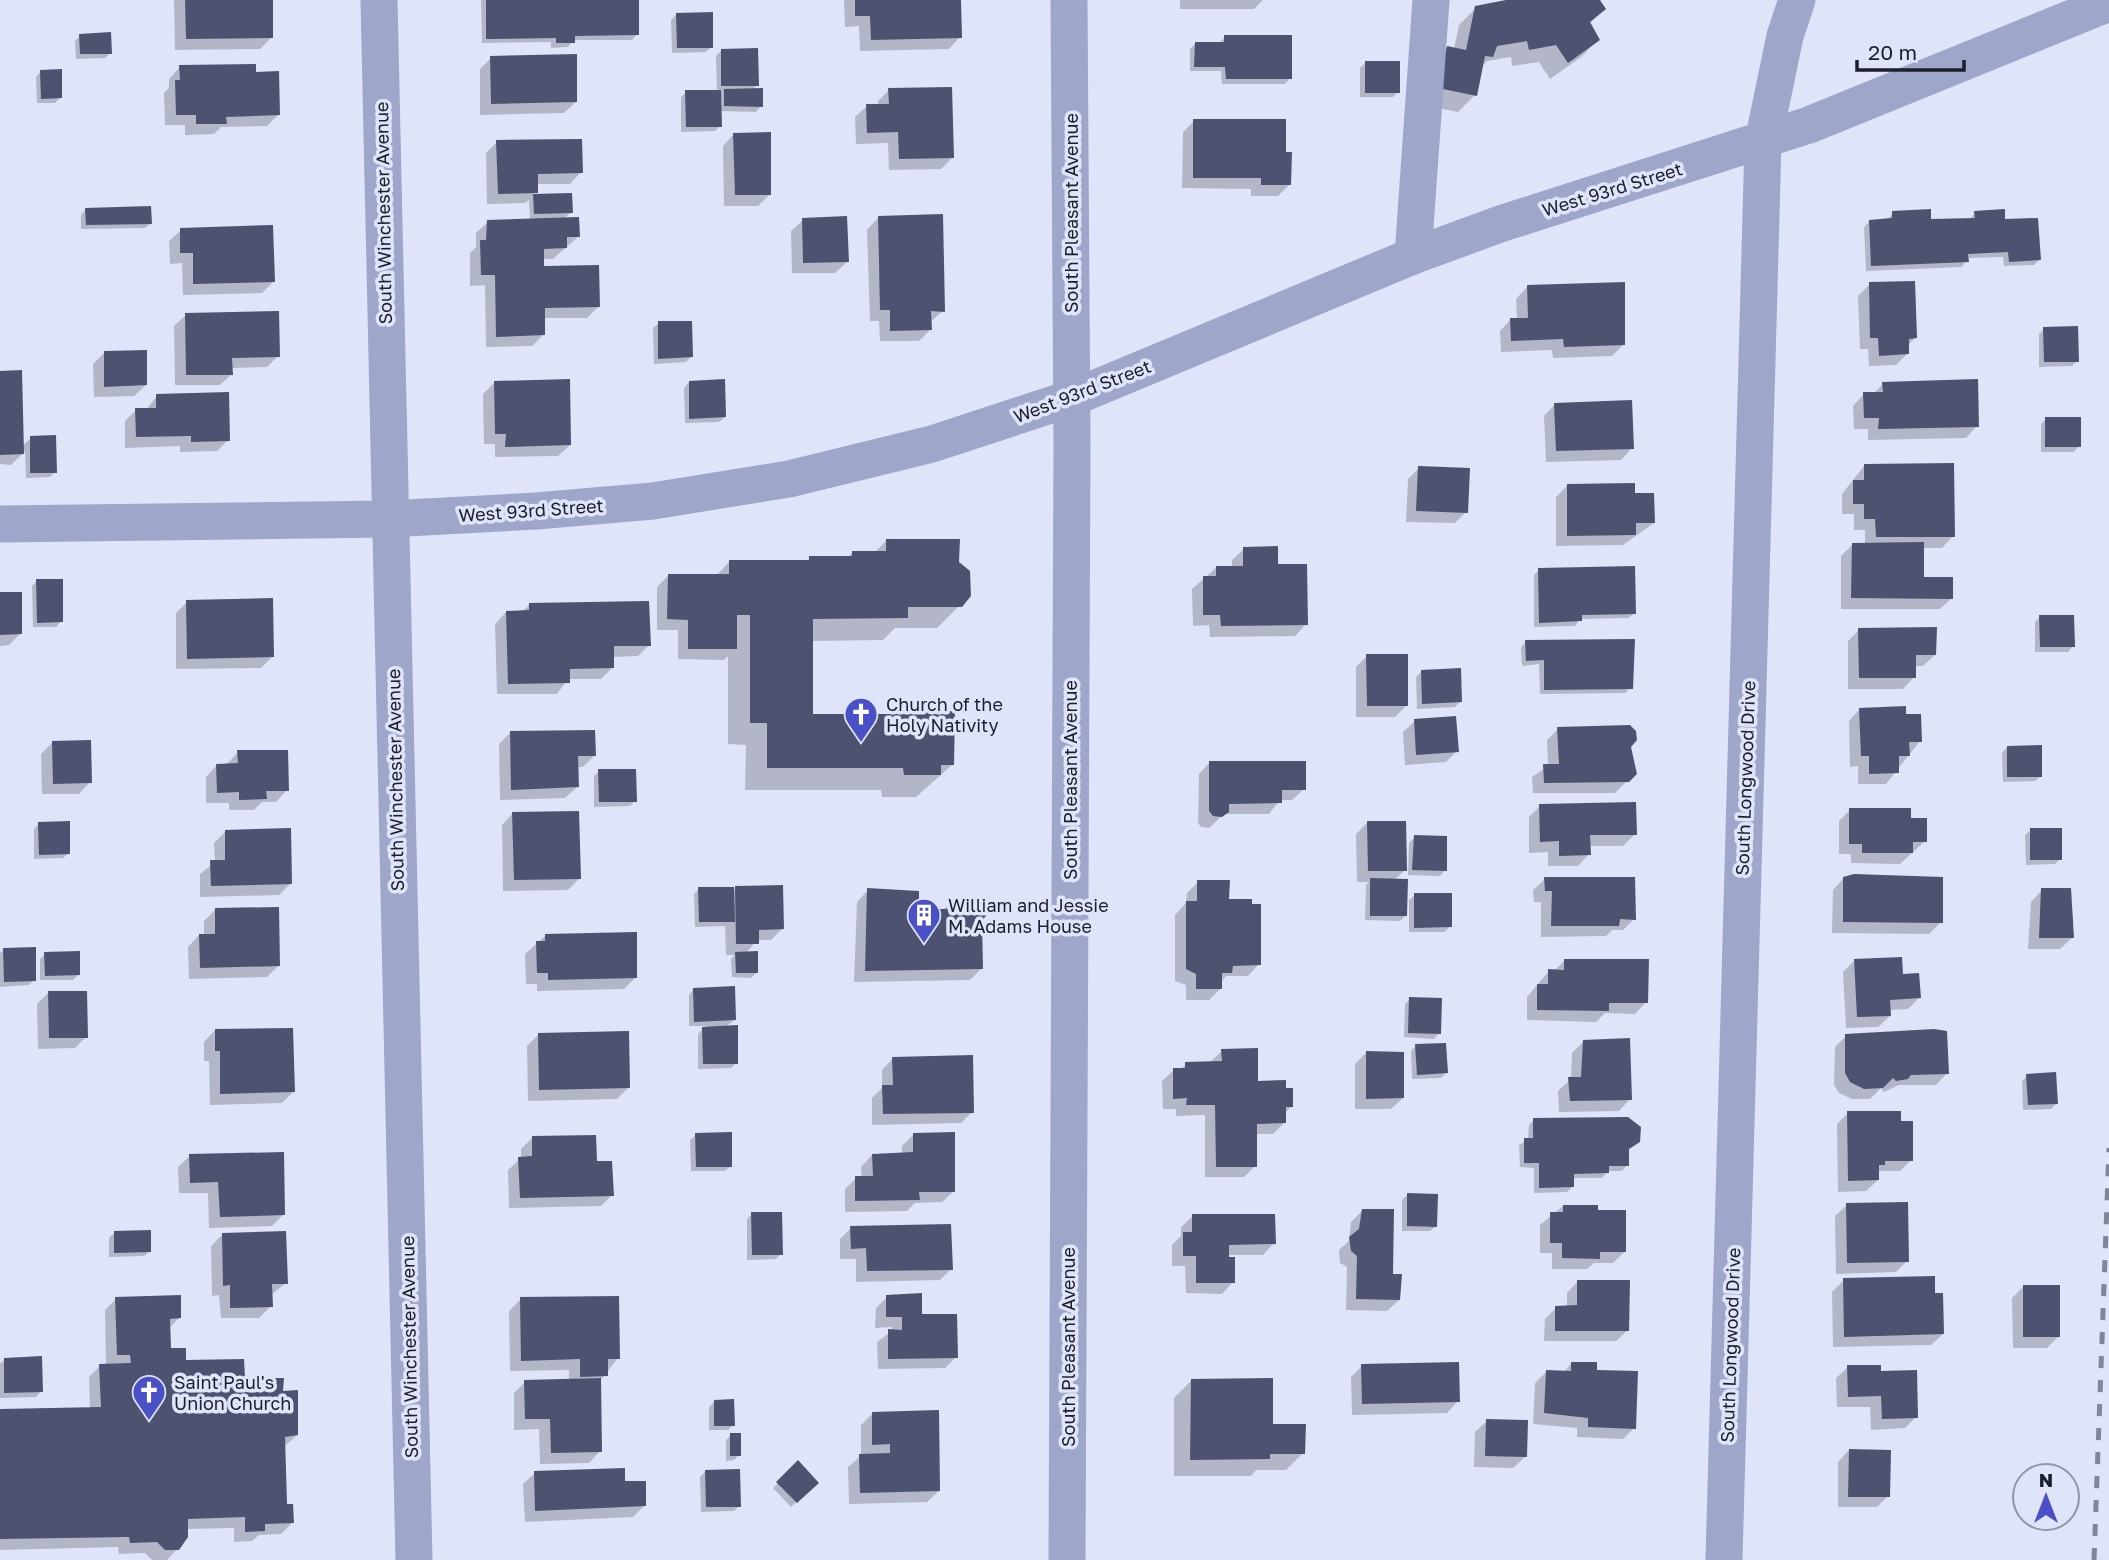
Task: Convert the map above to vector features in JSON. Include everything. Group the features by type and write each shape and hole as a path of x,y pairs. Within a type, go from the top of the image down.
{"street":[{"name":"South Winchester Avenue","path":"379,0 388,519 414,1560"},
{"name":"South Pleasant Avenue","path":"1067,1560 1072,398 1069,0"},
{"path":"1413,256 1431,0"},
{"name":"South Longwood Drive","path":"1724,1560 1763,142 1785,36 1797,0"},
{"name":"West 93rd Street","path":"0,524 388,519 653,501 789,479 932,444 1072,398 1413,256 1500,224 1763,142 2109,3"}],"building":[{"path":"185,0 273,0 273,38 186,39"},
{"path":"486,0 639,0 639,35 575,36 575,43 556,43 556,38 486,39"},
{"path":"855,0 961,0 962,38 871,40 870,16 855,16"},
{"path":"1506,0 1600,0 1606,9 1590,22 1600,40 1568,63 1556,45 1529,50 1527,41 1497,46 1493,57 1485,56 1477,96 1438,88 1447,46 1466,50 1475,6"},
{"path":"713,12 713,48 677,48 676,13"},
{"path":"111,32 112,54 80,54 79,34"},
{"path":"1224,35 1292,35 1292,79 1226,79 1225,67 1194,67 1195,42 1224,42"},
{"path":"758,48 759,86 721,86 721,49"},
{"path":"577,54 577,102 491,104 490,56"},
{"path":"1365,61 1400,61 1400,93 1365,93"},
{"path":"256,64 256,72 279,71 280,115 226,117 227,124 196,124 196,115 176,115 175,80 180,80 179,65"},
{"path":"62,69 62,98 41,99 40,70"},
{"path":"952,87 954,158 899,159 898,132 867,133 866,104 889,104 888,88"},
{"path":"763,88 763,107 724,106 724,89"},
{"path":"685,90 721,90 722,127 686,127"},
{"path":"1193,119 1286,119 1286,152 1292,152 1291,185 1261,185 1261,178 1193,178"},
{"path":"771,132 771,195 735,195 733,133"},
{"path":"582,139 583,173 538,174 538,193 498,194 496,140"},
{"path":"572,193 573,213 534,214 533,194"},
{"path":"151,206 152,224 86,225 85,208"},
{"path":"1931,209 1931,219 1975,218 1974,211 2005,209 2005,219 2038,218 2041,260 2009,262 2008,252 1968,254 1969,262 1871,266 1869,220 1892,218 1892,211"},
{"path":"943,214 945,312 931,311 932,330 890,331 890,310 880,310 878,216"},
{"path":"847,216 849,262 803,263 802,218"},
{"path":"579,217 580,237 567,237 567,248 544,249 544,266 599,265 600,307 545,308 545,335 496,337 495,275 481,275 480,240 486,240 487,220"},
{"path":"273,225 275,282 193,284 193,253 180,253 180,228"},
{"path":"1915,281 1917,338 1909,339 1909,354 1879,356 1878,338 1870,338 1869,282"},
{"path":"1625,282 1625,345 1564,347 1563,339 1511,341 1510,318 1528,318 1527,285"},
{"path":"279,311 280,357 232,358 233,375 186,375 185,313"},
{"path":"658,321 692,321 693,357 658,359"},
{"path":"2078,326 2079,362 2044,362 2043,327"},
{"path":"147,350 147,385 104,387 104,351"},
{"path":"22,370 24,454 0,455 0,371"},
{"path":"570,379 571,445 505,447 506,434 495,434 494,381"},
{"path":"725,379 726,417 689,419 689,381"},
{"path":"1978,379 1979,427 1878,429 1879,418 1864,418 1863,392 1883,392 1882,382"},
{"path":"229,392 230,441 191,442 191,436 136,437 135,408 156,408 156,394"},
{"path":"1632,400 1634,449 1556,451 1554,403"},
{"path":"2045,417 2081,417 2081,447 2045,447"},
{"path":"56,435 57,473 30,473 30,436"},
{"path":"1954,463 1955,537 1876,537 1875,519 1864,519 1864,504 1853,504 1853,480 1864,480 1864,464"},
{"path":"1418,466 1470,468 1468,513 1416,511"},
{"path":"1635,483 1635,493 1654,493 1655,523 1636,523 1636,535 1567,536 1567,484"},
{"path":"886,539 960,539 959,562 970,571 971,596 962,607 908,607 908,618 813,619 813,714 902,714 902,702 936,702 936,711 955,711 954,765 941,765 941,775 904,775 903,768 767,768 767,723 750,723 750,615 737,615 737,649 688,649 688,620 667,619 668,574 729,574 729,560 809,560 809,556 852,556 852,551 886,551"},
{"path":"1924,542 1924,577 1953,577 1953,599 1851,598 1852,543"},
{"path":"1278,546 1278,564 1307,564 1308,625 1221,626 1220,615 1203,615 1203,576 1216,576 1216,566 1243,566 1243,547"},
{"path":"1635,566 1636,614 1582,615 1582,621 1539,623 1538,568"},
{"path":"36,579 63,579 63,622 37,623"},
{"path":"0,592 22,592 22,634 0,635"},
{"path":"273,598 274,657 187,659 186,600"},
{"path":"649,601 651,646 614,646 614,668 570,669 570,683 508,684 506,611 529,610 529,603"},
{"path":"2039,615 2074,615 2075,647 2040,647"},
{"path":"1937,627 1936,655 1916,655 1916,678 1859,678 1858,628"},
{"path":"1635,639 1633,689 1544,690 1544,660 1526,661 1525,640"},
{"path":"1366,654 1408,654 1408,706 1367,706"},
{"path":"1461,668 1462,702 1422,704 1421,670"},
{"path":"1906,706 1906,714 1921,714 1922,742 1909,742 1910,756 1899,756 1899,773 1869,774 1869,756 1861,756 1859,708"},
{"path":"1456,716 1459,752 1416,755 1414,719"},
{"path":"1630,725 1636,731 1637,740 1631,747 1637,774 1629,782 1544,783 1543,764 1559,764 1557,727"},
{"path":"595,730 596,756 578,756 579,787 511,790 510,731"},
{"path":"91,740 92,783 53,784 52,741"},
{"path":"2042,745 2042,777 2007,777 2007,746"},
{"path":"237,750 288,750 289,791 266,791 267,799 239,800 239,792 217,793 216,764 238,763"},
{"path":"1209,761 1306,761 1306,790 1282,790 1282,803 1229,804 1229,812 1222,817 1213,816 1209,811"},
{"path":"598,769 636,769 637,802 599,802"},
{"path":"1636,802 1637,835 1590,835 1591,855 1559,856 1559,841 1540,842 1539,804"},
{"path":"1849,808 1911,808 1911,818 1927,818 1927,842 1913,842 1913,853 1862,853 1862,844 1849,844"},
{"path":"579,811 581,879 514,880 512,812"},
{"path":"70,821 70,854 39,855 38,822"},
{"path":"1367,821 1406,821 1407,871 1368,871"},
{"path":"291,828 292,884 211,886 210,860 225,860 225,830"},
{"path":"2030,828 2062,828 2062,860 2030,860"},
{"path":"1414,835 1447,836 1447,871 1412,870"},
{"path":"1854,874 1943,877 1943,923 1843,922 1843,877"},
{"path":"1544,877 1635,877 1636,920 1620,919 1619,926 1551,926 1552,891 1545,891"},
{"path":"1370,878 1408,879 1407,916 1370,916"},
{"path":"1197,880 1230,880 1229,899 1252,899 1252,904 1261,904 1261,965 1233,966 1232,973 1222,973 1222,989 1196,989 1196,974 1186,969 1186,901 1197,901"},
{"path":"783,885 784,929 759,930 759,944 736,944 735,886"},
{"path":"698,887 734,887 735,922 699,922"},
{"name":"William and Jessie M. Adams House","path":"867,888 919,891 919,903 928,903 928,909 949,909 949,902 964,903 964,898 980,900 988,913 982,921 983,969 865,971"},
{"path":"2041,888 2071,888 2074,938 2039,938"},
{"path":"1414,893 1452,893 1452,927 1414,928"},
{"path":"279,907 280,966 200,968 199,934 215,934 215,908"},
{"path":"637,932 637,978 548,980 548,973 537,973 536,941 545,941 545,934"},
{"path":"36,947 36,981 4,982 3,948"},
{"path":"80,951 80,975 45,976 44,952"},
{"path":"758,951 758,973 736,973 735,952"},
{"path":"1902,957 1903,974 1919,973 1921,998 1890,1000 1891,1016 1857,1017 1854,959"},
{"path":"1564,959 1649,959 1648,1003 1609,1003 1609,1011 1537,1010 1537,984 1548,984 1548,969 1564,970"},
{"path":"735,986 736,1020 694,1022 693,988"},
{"path":"48,991 87,991 88,1038 49,1038"},
{"path":"1409,997 1442,998 1441,1034 1408,1033"},
{"path":"738,1025 738,1064 703,1064 702,1027"},
{"path":"293,1028 295,1092 220,1094 220,1051 215,1051 215,1029"},
{"path":"1934,1029 1947,1031 1949,1074 1911,1075 1908,1079 1896,1081 1893,1078 1883,1088 1864,1089 1850,1082 1845,1073 1845,1034"},
{"path":"629,1031 630,1088 539,1090 538,1033"},
{"path":"1630,1038 1632,1100 1570,1101 1568,1077 1581,1077 1583,1040"},
{"path":"1446,1043 1448,1073 1417,1075 1415,1044"},
{"path":"1258,1048 1258,1081 1286,1080 1286,1088 1293,1088 1293,1107 1286,1107 1286,1123 1257,1124 1257,1167 1216,1167 1215,1105 1186,1105 1187,1098 1173,1099 1173,1068 1185,1068 1185,1062 1222,1061 1221,1049"},
{"path":"1366,1051 1404,1052 1404,1098 1366,1099"},
{"path":"973,1055 974,1113 883,1114 882,1085 893,1085 892,1057"},
{"path":"2056,1072 2058,1104 2028,1105 2026,1074"},
{"path":"1847,1111 1901,1111 1901,1121 1913,1121 1913,1161 1885,1161 1885,1165 1879,1165 1879,1180 1848,1181"},
{"path":"1628,1117 1641,1127 1640,1142 1629,1149 1629,1166 1609,1166 1609,1173 1574,1174 1574,1187 1539,1188 1539,1163 1524,1163 1524,1138 1533,1138 1533,1118"},
{"path":"732,1132 732,1167 696,1167 695,1133"},
{"path":"955,1132 955,1192 919,1192 920,1200 855,1201 855,1176 873,1176 872,1154 913,1152 913,1133"},
{"path":"596,1135 597,1161 612,1161 614,1196 520,1198 518,1157 532,1156 532,1136"},
{"path":"284,1152 285,1215 220,1217 218,1182 190,1183 189,1154"},
{"path":"1407,1193 1438,1194 1437,1227 1407,1226"},
{"path":"1908,1202 1909,1262 1847,1263 1846,1203"},
{"path":"1563,1205 1598,1205 1598,1210 1626,1210 1626,1252 1600,1252 1600,1259 1562,1258 1562,1243 1550,1243 1550,1212 1563,1212"},
{"path":"1362,1209 1394,1209 1393,1274 1402,1274 1400,1300 1356,1299 1357,1256 1351,1251 1349,1237 1359,1229"},
{"path":"751,1212 782,1212 783,1255 752,1255"},
{"path":"1192,1214 1275,1214 1276,1244 1229,1245 1229,1257 1235,1257 1235,1283 1196,1283 1196,1256 1183,1256 1183,1232 1192,1232"},
{"path":"951,1224 953,1270 867,1271 866,1248 851,1249 850,1226"},
{"path":"151,1230 151,1252 114,1253 114,1231"},
{"path":"286,1231 288,1284 272,1284 273,1307 230,1308 230,1285 223,1286 222,1233"},
{"path":"1935,1276 1935,1293 1943,1293 1944,1334 1844,1337 1843,1278"},
{"path":"1577,1280 1630,1280 1629,1331 1555,1331 1555,1306 1577,1305"},
{"path":"2023,1285 2060,1285 2060,1337 2023,1337"},
{"path":"922,1293 922,1314 957,1314 958,1358 888,1359 888,1329 902,1330 902,1317 886,1317 886,1295"},
{"name":"Saint Paul's Union Church","path":"181,1295 181,1318 170,1319 171,1348 186,1348 186,1360 244,1359 245,1378 284,1378 283,1391 298,1390 298,1435 285,1437 287,1504 293,1504 294,1523 265,1524 265,1531 245,1532 245,1517 188,1519 188,1537 179,1550 165,1550 157,1542 130,1543 129,1537 0,1539 0,1409 101,1407 99,1364 131,1363 130,1355 117,1355 115,1297"},
{"path":"619,1296 620,1359 608,1359 608,1376 580,1377 580,1359 521,1361 520,1297"},
{"path":"42,1356 43,1392 4,1393 4,1358"},
{"path":"1459,1362 1460,1402 1362,1404 1361,1364"},
{"path":"1571,1362 1597,1362 1597,1370 1638,1371 1636,1429 1588,1427 1588,1418 1544,1413 1546,1370 1571,1371"},
{"path":"1847,1365 1881,1365 1881,1371 1917,1370 1918,1418 1882,1419 1881,1396 1848,1397"},
{"path":"601,1378 602,1452 551,1453 550,1419 525,1419 524,1380"},
{"path":"1273,1378 1273,1424 1306,1424 1305,1454 1270,1454 1270,1459 1190,1460 1191,1379"},
{"path":"734,1399 735,1426 714,1426 714,1400"},
{"path":"939,1410 940,1491 860,1493 859,1454 890,1453 890,1444 872,1445 872,1412"},
{"path":"1486,1419 1528,1420 1527,1457 1485,1456"},
{"path":"730,1433 741,1433 741,1456 730,1456"},
{"path":"1849,1449 1891,1450 1890,1497 1848,1497"},
{"path":"798,1460 819,1483 797,1503 776,1482"},
{"path":"625,1468 625,1481 646,1481 646,1506 535,1511 534,1471"},
{"path":"740,1469 741,1507 706,1507 705,1470"}],"railway":[{"path":"2094,1560 2109,1148"}],"place":[{"name":"Church of the Holy Nativity","path":"861,744"},
{"name":"William and Jessie M. Adams House","path":"924,945"},
{"name":"Saint Paul's Union Church","path":"149,1422"}]}
